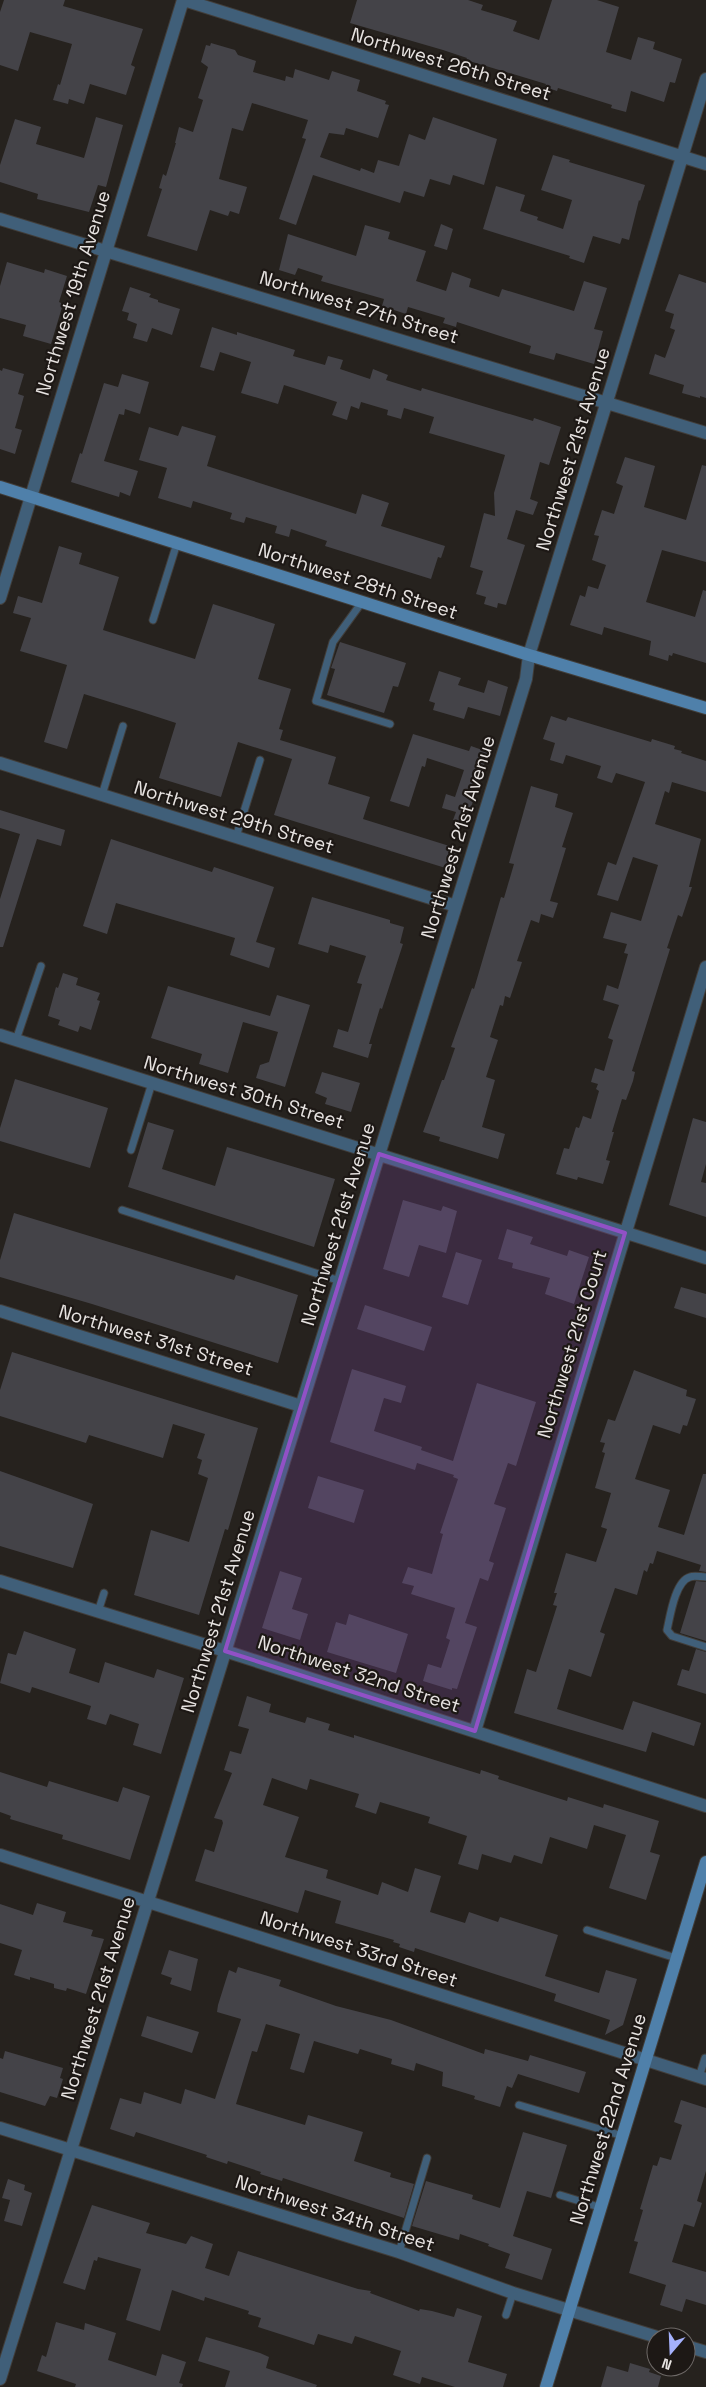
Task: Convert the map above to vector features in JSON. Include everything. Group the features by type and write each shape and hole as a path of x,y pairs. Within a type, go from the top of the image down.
{"street":[{"name":"Northwest 26th Street","path":"183,0 706,164"},
{"name":"Northwest 19th Avenue","path":"0,598 183,0"},
{"name":"Northwest 21st Avenue","path":"0,2379 526,679 529,655 706,78"},
{"name":"Northwest 27th Street","path":"0,219 607,401 706,433"},
{"name":"Northwest 28th Street","path":"0,487 529,655 706,708"},
{"name":"Northwest 29th Street","path":"0,763 456,906"},
{"name":"Northwest 21st Court","path":"475,1731 706,967"},
{"name":"Northwest 30th Street","path":"0,1035 706,1258"},
{"name":"Northwest 31st Street","path":"0,1311 301,1406"},
{"name":"Northwest 32nd Street","path":"0,1581 225,1651 706,1806"},
{"name":"Northwest 33rd Street","path":"0,1855 702,2078"},
{"name":"Northwest 22nd Avenue","path":"546,2387 706,1862"},
{"name":"Northwest 34th Street","path":"0,2128 399,2252 513,2293 646,2334"}],"lane":[{"path":"153,620 177,543"},
{"path":"362,602 333,642 316,701 390,724"},
{"path":"102,795 123,726"},
{"path":"236,837 260,760"},
{"path":"16,1040 41,966"},
{"path":"131,1150 152,1083"},
{"path":"122,1210 340,1281"},
{"path":"706,1576 690,1577 683,1582 676,1593 667,1630 672,1636 706,1647"},
{"path":"98,1612 104,1593"},
{"path":"587,1930 676,1958"},
{"path":"702,2078 705,2058"},
{"path":"519,2105 623,2136"},
{"path":"399,2252 427,2158"},
{"path":"560,2195 602,2208"},
{"path":"506,2315 513,2293"}],"highlighted area":[{"path":"379,1154 625,1233 475,1731 225,1651"}],"building":[{"path":"4,0 65,0 63,6 143,29 131,65 135,67 126,95 90,84 84,104 69,99 68,104 53,100 58,84 60,85 72,44 30,32 18,71 0,65 0,12"},
{"path":"357,0 468,0 483,5 481,10 517,21 513,31 539,40 552,0 597,0 619,7 606,52 631,60 638,37 655,42 653,49 682,59 675,83 670,82 664,102 631,91 626,112 611,108 612,105 558,88 557,91 545,87 546,84 466,60 467,58 443,50 350,23"},
{"path":"211,43 235,50 238,55 256,61 253,72 285,81 286,76 293,78 295,69 329,80 332,71 360,80 357,91 386,101 385,104 389,105 378,138 346,128 344,135 329,133 320,157 360,171 361,168 374,173 378,160 399,166 409,134 425,140 433,117 497,139 484,185 453,175 450,185 430,179 424,197 404,191 400,203 313,175 296,225 279,219 306,139 302,138 308,120 252,103 243,131 232,128 219,179 247,187 239,214 230,211 228,216 210,210 197,251 147,236 162,189 159,188 163,174 166,176 179,127 193,132 203,100 198,98 208,67 201,62 206,45 210,46"},
{"path":"96,117 123,125 106,187 98,185 89,212 37,199 38,194 0,182 0,165 15,119 41,127 36,144 84,158"},
{"path":"553,155 570,160 569,162 645,185 639,200 629,240 622,238 620,244 593,236 584,263 569,258 570,256 483,229 496,186 525,195 520,211 538,217 537,220 563,229 572,200 541,190"},
{"path":"441,224 453,229 447,250 434,246"},
{"path":"365,225 390,232 388,239 426,251 416,281 446,291 452,272 471,279 469,287 499,297 502,289 574,311 584,281 607,288 594,329 603,331 594,364 556,353 554,360 529,353 531,346 457,322 456,327 443,323 445,318 408,307 406,314 382,306 384,299 321,281 323,276 298,268 295,275 279,270 288,234 356,256"},
{"path":"7,262 44,273 45,269 67,276 59,302 63,304 51,344 23,336 26,325 0,318 0,286"},
{"path":"679,274 706,283 706,398 682,393 684,385 649,374 655,354 665,358 675,330 670,328 674,314 665,311"},
{"path":"130,287 151,294 149,297 158,300 158,302 180,309 172,335 152,328 147,342 133,338 137,324 127,320 129,313 122,311"},
{"path":"212,327 237,335 237,332 295,350 293,356 325,365 328,356 343,360 340,369 370,379 373,369 388,375 386,380 421,391 422,388 533,421 534,418 561,427 549,465 540,462 530,499 538,502 533,515 516,510 507,539 525,545 506,605 498,603 497,608 484,604 486,597 476,594 483,571 470,567 484,513 495,516 494,493 505,455 429,433 434,417 404,408 401,419 387,415 388,410 361,402 359,409 351,406 347,420 332,415 337,402 284,385 278,404 241,393 251,362 220,352 214,371 200,367"},
{"path":"3,368 24,374 18,394 24,396 15,428 22,430 15,454 0,449 0,370 2,371"},
{"path":"122,374 149,382 140,414 125,409 124,415 119,414 104,461 138,471 130,496 120,492 119,497 71,482 80,453 82,454 104,383 118,387"},
{"path":"182,426 216,436 207,466 356,514 362,494 389,503 381,526 445,546 441,558 438,557 431,579 325,546 327,541 291,529 289,537 275,533 277,526 246,517 244,523 230,519 232,513 193,501 191,508 158,498 167,468 139,460 149,427 178,436"},
{"path":"625,457 655,466 644,507 686,520 702,465 706,466 706,562 662,550 646,602 695,617 703,590 706,591 706,663 673,653 672,656 669,655 668,661 649,655 651,641 604,627 602,635 570,625 580,595 585,597 588,586 598,589 606,565 592,560 599,536 594,535 602,510 614,514 623,486 616,483"},
{"path":"59,546 82,553 79,564 119,577 103,630 195,659 213,604 275,624 258,679 291,689 279,729 283,730 280,740 336,757 328,784 370,797 363,819 459,849 452,870 274,815 292,759 238,742 221,797 159,778 176,723 139,711 84,694 67,749 44,742 67,665 20,651 31,618 13,613 18,596 42,603"},
{"path":"340,642 406,663 398,687 393,686 384,713 327,695 335,669 331,668"},
{"path":"439,671 461,678 458,685 484,693 488,680 508,687 500,716 468,707 464,719 433,710 435,703 429,701"},
{"path":"551,716 566,721 568,717 651,742 652,739 675,746 674,749 682,751 681,753 706,761 706,792 672,782 669,793 665,791 655,824 701,839 689,887 692,887 682,917 678,915 667,948 670,949 632,1071 635,1072 633,1081 626,1100 622,1099 612,1132 614,1132 606,1160 610,1161 603,1184 578,1177 577,1180 556,1174 564,1148 569,1149 576,1127 579,1128 583,1116 591,1119 599,1091 596,1089 598,1084 591,1082 595,1068 604,1071 613,1040 608,1038 619,1005 603,1000 607,985 618,989 628,954 624,953 627,944 603,938 611,912 641,921 658,865 633,857 618,901 597,895 608,862 616,865 645,782 616,773 612,783 597,778 601,766 566,755 563,764 550,760 555,743 543,739"},
{"path":"413,734 469,751 471,746 488,752 466,824 453,820 456,812 442,808 446,794 455,797 464,770 427,758 425,767 422,766 409,807 390,801"},
{"path":"531,786 558,794 555,807 573,813 562,847 566,848 550,901 558,903 553,918 541,914 539,923 531,920 517,961 522,962 510,998 505,996 503,1006 500,1005 490,1037 498,1040 486,1077 495,1080 482,1127 505,1134 498,1159 439,1141 440,1137 423,1132 455,1048 451,1047 472,988 474,989 501,897 504,898 514,864 509,863"},
{"path":"0,810 65,830 61,846 37,839 3,947 0,947 0,899 20,834 0,828"},
{"path":"111,839 212,872 214,867 274,887 256,942 275,948 269,968 230,955 235,938 116,903 107,934 83,926"},
{"path":"312,897 390,920 390,923 404,927 400,943 403,944 382,1009 380,1008 369,1044 372,1044 368,1058 333,1047 338,1029 348,1032 362,984 357,983 366,956 330,945 328,953 298,944"},
{"path":"63,973 78,978 76,985 100,993 97,1000 100,1001 91,1030 80,1026 78,1032 58,1025 60,1020 48,1016 56,987 58,988"},
{"path":"168,986 270,1016 277,995 310,1005 285,1087 256,1078 260,1065 269,1062 278,1032 243,1022 228,1073 199,1064 202,1054 151,1038"},
{"path":"322,1072 360,1083 351,1112 325,1104 327,1098 315,1093"},
{"path":"15,1079 108,1108 90,1168 0,1141 0,1128"},
{"path":"693,1118 706,1122 706,1164 701,1182 706,1183 706,1217 669,1205"},
{"path":"148,1122 174,1130 162,1169 215,1186 227,1147 335,1179 314,1247 128,1187"},
{"path":"403,1200 441,1211 443,1206 457,1211 446,1253 419,1245 409,1277 383,1269"},
{"path":"14,1213 234,1280 236,1275 298,1295 278,1363 0,1277 0,1260"},
{"path":"507,1229 533,1237 530,1244 567,1256 569,1250 589,1257 574,1304 545,1294 550,1278 512,1268 513,1263 498,1259"},
{"path":"456,1252 482,1260 468,1305 442,1297"},
{"path":"681,1287 706,1294 706,1318 674,1308"},
{"path":"365,1305 432,1327 424,1351 357,1329"},
{"path":"12,1352 258,1428 228,1530 225,1529 199,1615 134,1595 151,1530 189,1542 208,1478 198,1474 202,1460 197,1458 205,1434 173,1424 163,1458 89,1435 86,1443 0,1416 0,1390"},
{"path":"352,1369 406,1386 401,1403 384,1398 374,1431 422,1447 421,1450 453,1461 477,1383 536,1402 516,1466 508,1463 494,1504 506,1508 489,1561 494,1563 488,1581 480,1578 465,1623 477,1627 457,1689 452,1688 452,1690 423,1681 428,1664 441,1668 450,1640 446,1638 455,1608 411,1594 414,1586 402,1583 408,1567 432,1574 443,1534 440,1533 458,1479 453,1477 454,1475 417,1463 415,1470 330,1442"},
{"path":"634,1370 687,1390 686,1396 696,1399 687,1426 683,1425 680,1434 653,1425 635,1479 670,1490 658,1527 684,1535 703,1474 706,1474 706,1572 699,1571 701,1565 657,1551 653,1564 650,1563 647,1572 644,1570 637,1595 615,1588 600,1632 605,1634 591,1677 569,1669 557,1709 623,1730 633,1701 701,1723 694,1746 652,1732 646,1752 514,1713 527,1669 536,1672 557,1606 553,1605 557,1593 554,1593 566,1553 596,1562 607,1529 601,1527 611,1493 595,1488 605,1453 602,1452 605,1443 600,1442 608,1419 615,1421"},
{"path":"0,1471 93,1504 73,1568 0,1546"},
{"path":"318,1476 364,1490 354,1523 308,1508"},
{"path":"280,1571 302,1578 292,1609 308,1614 300,1640 262,1628"},
{"path":"696,1581 706,1582 706,1641 680,1633"},
{"path":"349,1614 408,1634 396,1673 327,1652 336,1622 346,1625"},
{"path":"24,1631 76,1649 69,1673 99,1683 105,1662 154,1678 157,1669 184,1678 161,1754 133,1745 139,1724 110,1714 106,1725 87,1719 91,1706 32,1687 30,1693 0,1683 8,1653 16,1655"},
{"path":"696,1649 706,1652 706,1694 677,1685 682,1669 689,1671"},
{"path":"247,1696 271,1704 269,1712 305,1723 307,1717 330,1724 328,1730 354,1738 354,1735 480,1774 481,1770 499,1776 498,1779 567,1801 568,1797 603,1808 604,1804 659,1821 650,1852 660,1855 646,1900 609,1888 626,1835 594,1825 587,1849 550,1837 542,1864 514,1855 511,1863 482,1854 478,1870 458,1864 467,1836 428,1823 430,1817 380,1802 376,1814 355,1807 359,1794 310,1779 307,1790 272,1778 263,1805 299,1817 285,1857 328,1870 326,1878 378,1895 382,1882 408,1892 415,1868 441,1876 430,1912 465,1923 469,1912 498,1922 500,1917 558,1935 545,1976 599,1993 606,1970 637,1979 623,2025 605,2035 610,2020 554,2001 556,1994 415,1948 414,1952 399,1947 400,1944 393,1942 394,1940 335,1923 341,1901 305,1890 298,1913 195,1881 205,1849 214,1852 223,1823 222,1820 214,1818 232,1773 224,1770 230,1751 241,1754 249,1729 238,1726"},
{"path":"0,1772 47,1787 49,1781 118,1802 123,1787 150,1796 130,1860 62,1839 63,1835 10,1819 11,1816 0,1812"},
{"path":"37,1903 66,1912 63,1922 93,1930 91,1936 104,1939 86,1994 67,1988 66,1991 54,1988 54,1984 30,1977 30,1980 14,1975 22,1950 0,1943 0,1904 33,1915"},
{"path":"169,1950 198,1959 191,1991 170,1984 172,1978 161,1974"},
{"path":"238,1967 281,1980 279,1986 336,2006 391,2020 484,2054 485,2049 528,2061 530,2055 586,2072 579,2093 518,2074 512,2088 507,2086 500,2107 474,2099 475,2096 442,2086 443,2072 416,2063 414,2071 391,2064 392,2059 360,2049 358,2054 314,2041 304,2073 290,2069 300,2034 266,2024 257,2052 252,2051 236,2104 305,2125 308,2115 363,2132 354,2161 391,2173 390,2177 414,2184 404,2218 283,2178 282,2181 260,2174 261,2172 228,2161 227,2164 206,2157 207,2155 136,2132 134,2137 110,2129 120,2098 141,2104 144,2092 181,2104 185,2089 215,2099 241,2019 217,2012 218,2005 229,1970 236,1973"},
{"path":"147,2016 199,2032 192,2053 141,2036"},
{"path":"5,2051 63,2068 60,2078 63,2079 57,2098 50,2096 45,2106 0,2092 0,2058 3,2059"},
{"path":"681,2100 706,2108 706,2171 697,2201 702,2203 694,2227 684,2224 672,2262 706,2272 706,2305 686,2299 682,2312 660,2305 666,2285 629,2273 638,2242 634,2241 643,2210 640,2209 653,2165 657,2166 660,2157 671,2160 682,2125 674,2122"},
{"path":"523,2132 567,2145 551,2198 527,2191 513,2236 552,2249 542,2280 505,2268 510,2254 488,2246 489,2244 460,2234 459,2240 412,2226 426,2181 473,2195 472,2199 500,2208"},
{"path":"8,2179 25,2185 24,2190 32,2193 22,2226 4,2221 10,2200 2,2198"},
{"path":"92,2205 150,2223 146,2233 186,2244 191,2236 213,2244 205,2268 229,2276 238,2251 358,2289 371,2291 370,2293 419,2311 420,2309 432,2311 454,2317 457,2308 482,2316 468,2362 507,2374 503,2387 455,2387 422,2377 420,2384 393,2375 401,2351 355,2336 352,2344 318,2334 314,2345 258,2327 261,2318 248,2314 249,2311 205,2297 204,2301 172,2290 160,2331 126,2320 141,2269 98,2257 97,2261 94,2260 85,2290 63,2283"},
{"path":"56,2322 84,2330 85,2323 116,2333 108,2360 156,2376 162,2354 186,2362 179,2383 183,2384 182,2387 75,2387 76,2384 37,2371 42,2355 46,2357"},
{"path":"206,2337 260,2353 269,2357 266,2368 317,2385 316,2387 225,2387 230,2371 198,2361"},
{"path":"630,2363 646,2368 646,2377 661,2377 658,2387 601,2387 607,2366 628,2372"}]}
